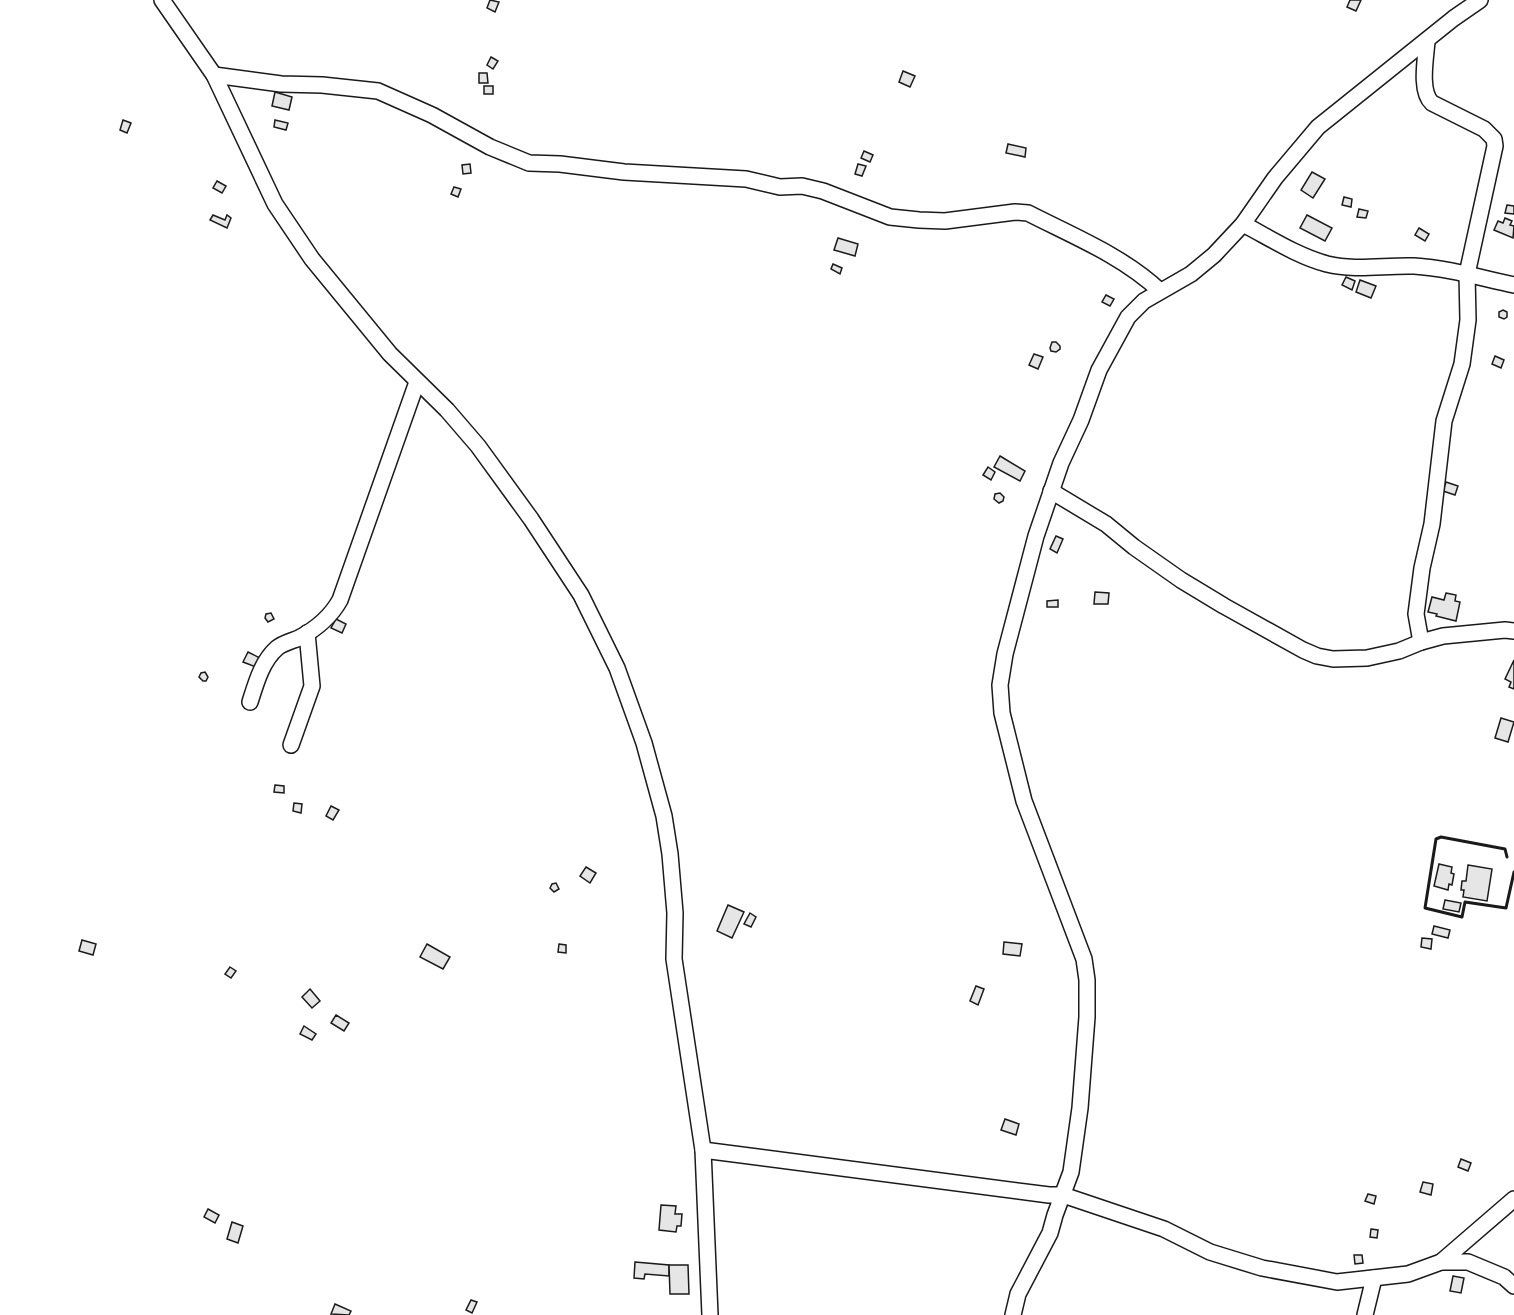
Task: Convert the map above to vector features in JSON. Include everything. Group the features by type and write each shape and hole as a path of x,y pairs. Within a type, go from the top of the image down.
{"street":[{"path":"162,0 214,75 275,204 312,259 351,308 478,446 531,519 581,595 617,668 644,743 664,816 670,854 675,913 674,959 703,1150 710,1315"},
{"path":"1013,1315 1018,1294 1050,1233 1071,1172 1080,1108 1087,1017 1087,980 1084,959 1024,801 1002,712 1000,685 1021,591 1051,491 1099,370 1128,317 1144,301 1191,274 1214,255 1243,224 1260,198 1312,132 1480,0"},
{"path":"1421,642 1416,614 1422,568 1432,524 1444,421 1462,364 1468,320 1467,274 1495,146 1494,139 1484,129 1428,99 1424,86 1426,41"},
{"path":"214,75 281,84 322,85 378,91 432,115 490,147 529,163 560,164 624,172 746,179 780,187 802,186 823,191 890,217 919,220 945,221 1022,212 1112,257 1146,278 1160,291"},
{"path":"1243,224 1311,259 1328,264 1353,268 1432,267 1514,285"},
{"path":"250,702 267,660 279,646 319,626 340,600 417,382"},
{"path":"1051,491 1107,524 1134,547 1181,580 1310,653 1333,659 1367,658 1399,651 1443,636 1514,631"},
{"path":"291,745 312,686 307,633"},
{"path":"703,1150 1063,1195 1164,1229 1210,1252 1262,1268 1337,1281 1408,1274 1440,1262 1514,1199"},
{"path":"1440,1262 1468,1262 1504,1277 1514,1286"},
{"path":"1365,1315 1374,1278"}],"building":[{"path":"490,0 499,2 495,12 487,8"},
{"path":"1350,0 1361,0 1356,11 1347,7"},
{"path":"491,57 498,61 493,69 487,65"},
{"path":"903,71 915,76 910,87 899,82"},
{"path":"479,73 487,73 488,83 479,83"},
{"path":"484,86 493,86 493,94 484,94"},
{"path":"275,92 292,97 289,110 272,106"},
{"path":"123,120 131,123 127,133 120,130"},
{"path":"275,120 288,123 286,130 274,127"},
{"path":"1008,144 1026,148 1025,157 1006,153"},
{"path":"864,151 873,155 870,162 861,158"},
{"path":"470,164 471,173 463,174 462,165"},
{"path":"858,164 866,166 862,176 855,174"},
{"path":"1312,172 1325,179 1313,198 1301,190"},
{"path":"217,181 226,186 222,193 213,188"},
{"path":"454,187 461,189 458,197 451,194"},
{"path":"1344,197 1352,199 1351,207 1342,205"},
{"path":"1507,205 1514,206 1514,214 1505,213"},
{"path":"1359,209 1368,211 1366,218 1357,217"},
{"path":"213,215 225,220 227,215 231,218 227,228 210,220"},
{"path":"1307,215 1332,228 1325,241 1300,228"},
{"path":"1505,218 1512,221 1510,225 1514,226 1513,238 1494,230 1498,221 1503,223"},
{"path":"1419,228 1429,234 1425,241 1415,235"},
{"path":"838,238 858,244 855,256 834,250"},
{"path":"833,264 842,268 840,274 831,269"},
{"path":"1346,277 1355,281 1352,290 1342,285"},
{"path":"1360,280 1376,286 1371,298 1356,292"},
{"path":"1106,295 1114,299 1110,306 1102,302"},
{"path":"1503,310 1507,312 1507,317 1504,319 1499,317 1499,312"},
{"path":"1052,342 1060,346 1056,352 1051,351"},
{"path":"1034,354 1043,357 1038,369 1029,365"},
{"path":"1495,356 1504,360 1501,368 1492,364"},
{"path":"1000,456 1025,471 1020,481 994,467"},
{"path":"988,467 995,472 991,480 983,475"},
{"path":"1446,482 1458,486 1455,495 1443,491"},
{"path":"1000,493 1004,497 999,503 994,499 995,494"},
{"path":"1056,536 1063,539 1057,553 1050,549"},
{"path":"1095,592 1109,593 1108,604 1094,604"},
{"path":"1446,593 1456,595 1455,601 1460,602 1456,621 1428,612 1432,597 1444,600"},
{"path":"1058,600 1058,607 1047,607 1047,601"},
{"path":"271,613 274,619 268,622 265,618 266,614"},
{"path":"336,619 346,624 342,633 331,628"},
{"path":"248,652 260,658 256,667 243,662"},
{"path":"1514,660 1514,689 1509,687 1511,682 1505,679"},
{"path":"205,672 208,677 206,681 203,681 199,677"},
{"path":"1501,718 1514,722 1508,742 1495,738"},
{"path":"275,785 284,786 284,793 274,792"},
{"path":"294,803 302,804 301,813 293,811"},
{"path":"331,806 339,810 333,820 326,816"},
{"path":"1439,864 1452,867 1451,873 1454,874 1452,885 1449,884 1448,890 1434,886"},
{"path":"1468,865 1492,869 1487,901 1463,897 1462,881 1466,881"},
{"path":"586,867 596,873 590,883 580,876"},
{"path":"556,883 559,889 554,892 550,888"},
{"path":"1445,900 1461,903 1459,912 1443,909"},
{"path":"728,905 744,912 732,938 717,931"},
{"path":"750,913 756,917 751,927 744,924"},
{"path":"1434,926 1450,930 1448,938 1432,934"},
{"path":"1422,938 1432,939 1431,949 1421,947"},
{"path":"82,940 96,944 93,955 79,951"},
{"path":"1004,942 1022,944 1020,956 1003,954"},
{"path":"427,944 450,957 443,969 420,957"},
{"path":"559,944 566,945 566,953 558,952"},
{"path":"230,967 236,971 231,978 225,974"},
{"path":"976,986 984,989 978,1005 970,1001"},
{"path":"310,989 320,1001 312,1008 302,997"},
{"path":"336,1015 349,1023 344,1031 331,1023"},
{"path":"304,1026 316,1034 312,1040 300,1034"},
{"path":"1005,1119 1019,1124 1016,1135 1001,1130"},
{"path":"1461,1159 1471,1163 1468,1171 1458,1167"},
{"path":"1423,1182 1433,1184 1431,1195 1420,1192"},
{"path":"1368,1194 1376,1196 1374,1204 1365,1201"},
{"path":"661,1205 676,1206 675,1214 682,1214 681,1226 677,1226 676,1232 659,1230"},
{"path":"208,1209 219,1215 215,1223 204,1217"},
{"path":"232,1222 243,1226 238,1243 227,1239"},
{"path":"1371,1229 1378,1230 1377,1238 1370,1237"},
{"path":"1354,1255 1362,1255 1363,1263 1355,1264"},
{"path":"635,1262 669,1265 669,1276 645,1274 644,1279 634,1278"},
{"path":"669,1265 688,1265 689,1294 670,1294"},
{"path":"1453,1276 1464,1278 1461,1293 1450,1291"},
{"path":"471,1300 477,1302 472,1313 466,1310"},
{"path":"335,1304 351,1311 349,1315 331,1314"}],"wall":[{"path":"1507,857 1505,849 1441,837 1436,839 1425,908 1462,917 1465,902 1506,908 1514,872"}]}
